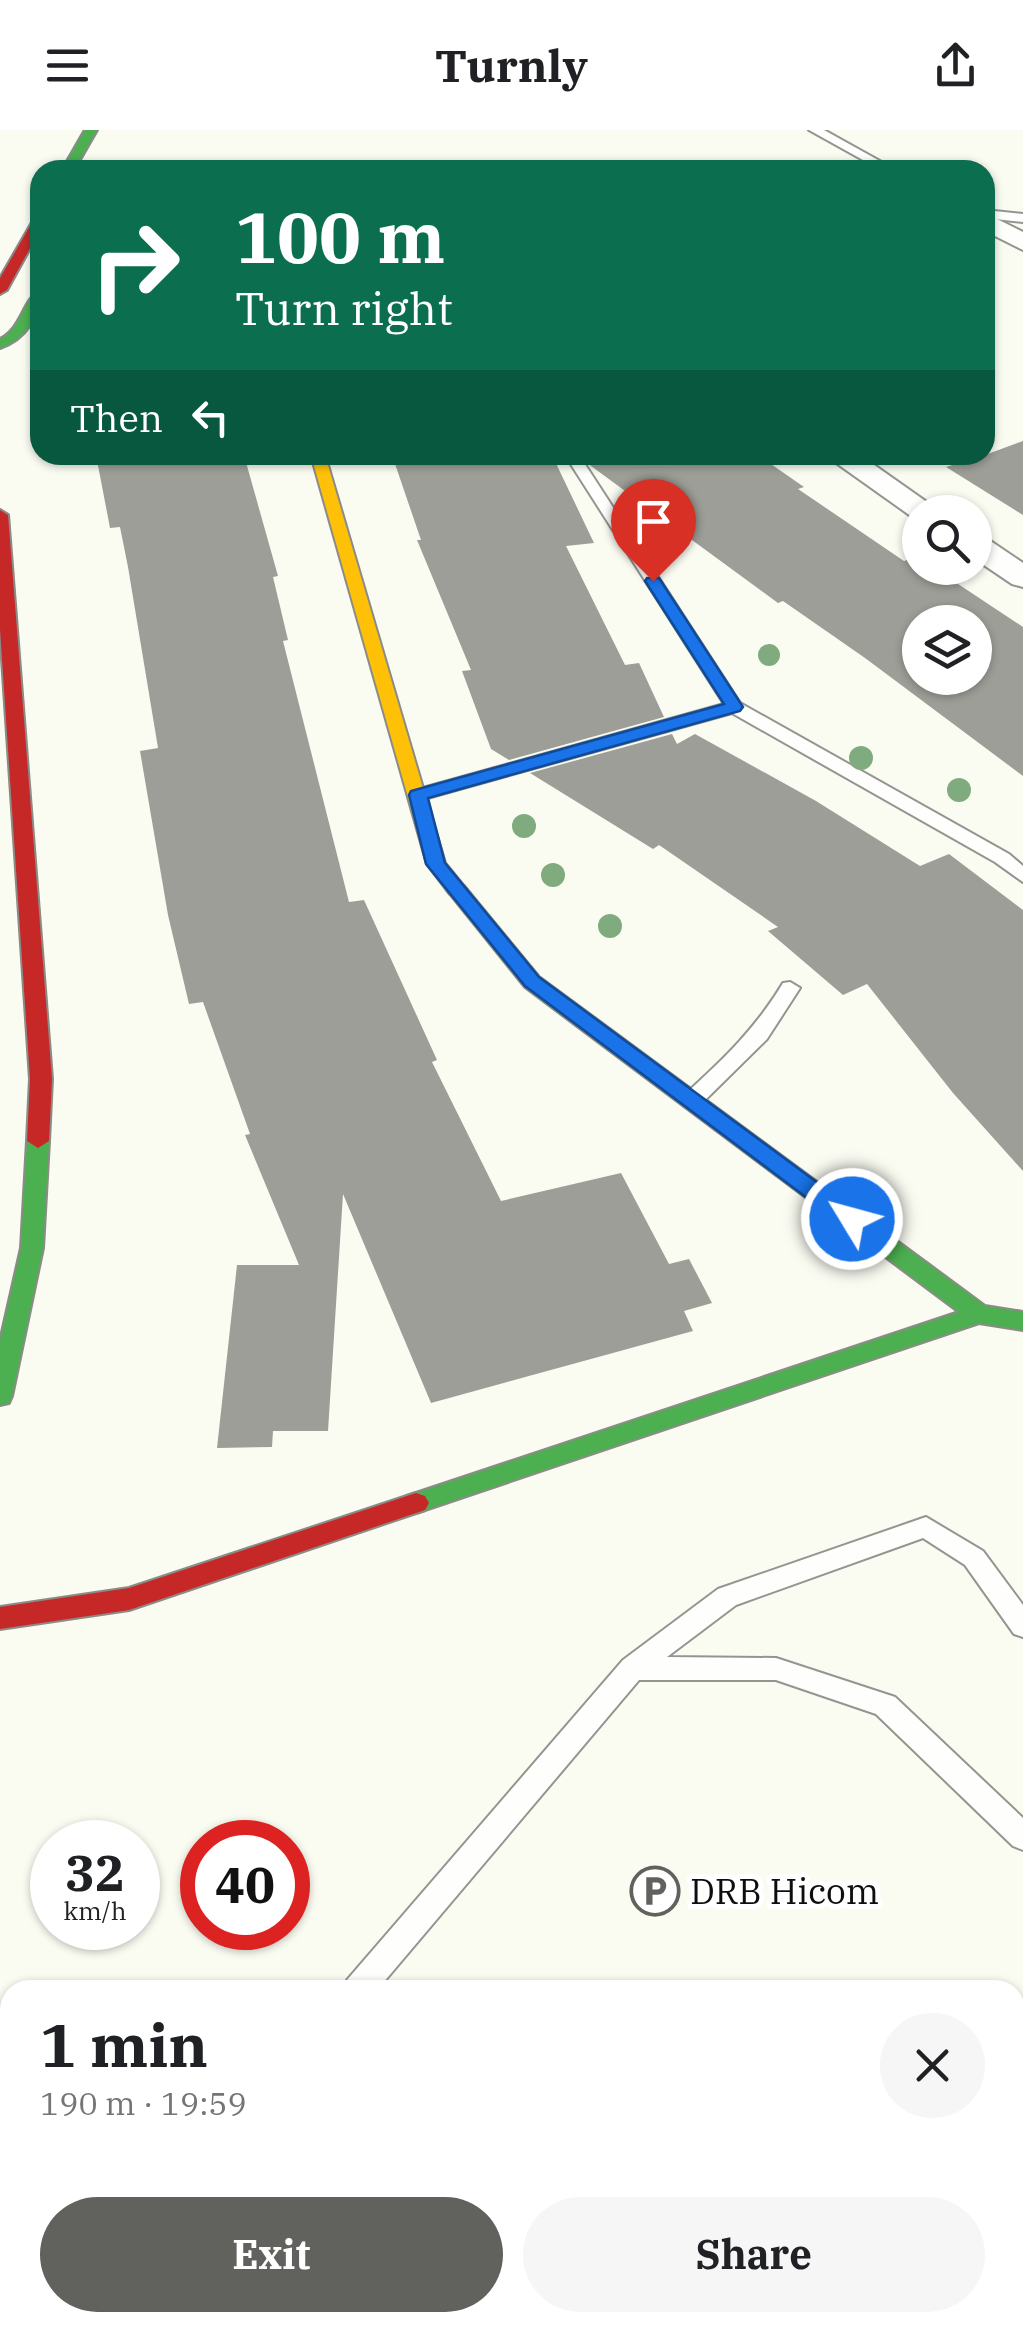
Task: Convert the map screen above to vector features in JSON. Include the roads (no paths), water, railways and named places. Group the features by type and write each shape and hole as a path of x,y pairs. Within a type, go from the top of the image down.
{"street":[{"path":"74,160 91,130"},
{"path":"995,227 1023,242"},
{"path":"0,290 30,238"},
{"path":"0,344 17,336 30,312"},
{"path":"321,465 436,864 532,982 979,1314"},
{"path":"855,465 902,496"},
{"path":"0,515 41,1079 32,1248 0,1396"},
{"path":"992,556 1023,577"},
{"path":"0,1618 130,1600 979,1314 1023,1321"}],"lane":[{"path":"815,130 871,160"},
{"path":"995,215 1023,218"},
{"path":"578,465 734,707 1002,858 1023,876"},
{"path":"418,795 734,707"},
{"path":"692,1100 752,1044 780,1011 790,988"},
{"path":"367,1980 632,1668 727,1597 926,1527 974,1558 1023,1626"},
{"path":"632,1668 776,1668 884,1705 1023,1836"}],"place":[{"name":"DRB Hicom","path":"655,1891"}]}
